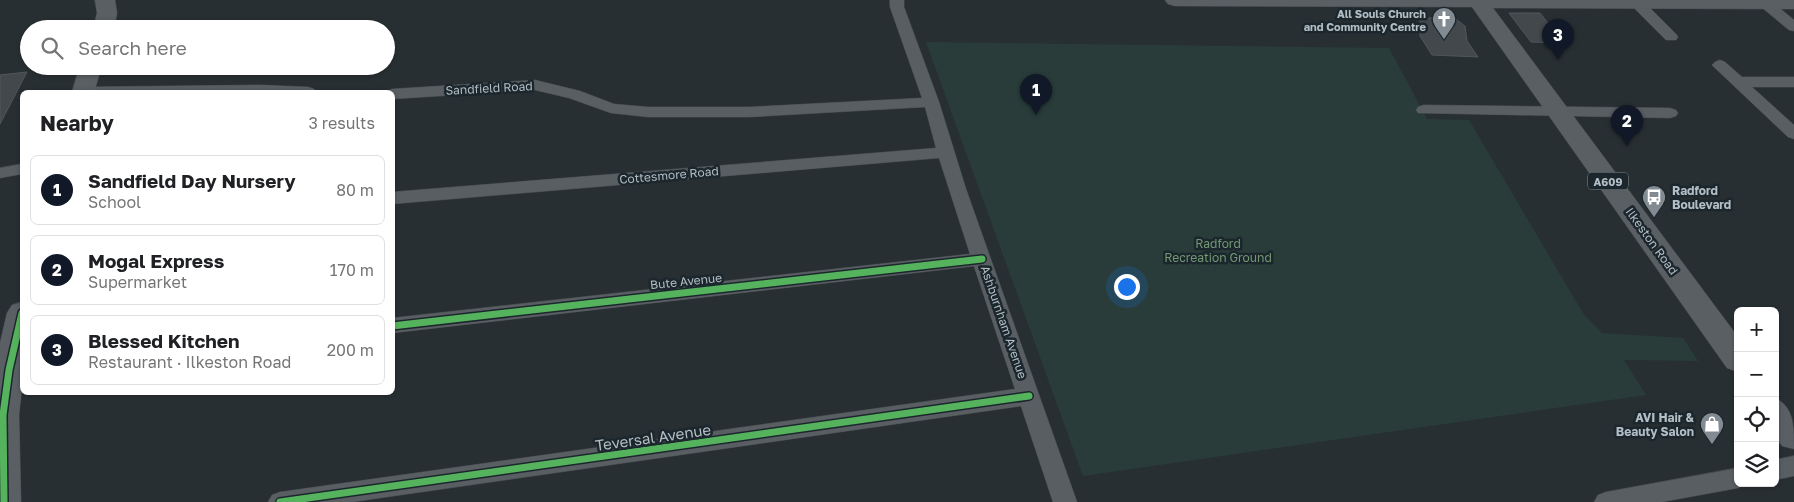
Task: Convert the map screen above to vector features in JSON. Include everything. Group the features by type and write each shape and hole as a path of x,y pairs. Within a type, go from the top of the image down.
{"main road":[{"path":"105,0 107,13 105,20"},
{"path":"1175,0 1794,3"},
{"name":"Ilkeston Road","path":"1478,1 1734,354"},
{"path":"85,90 89,75"},
{"path":"4,502 1,416 16,369 20,332"},
{"path":"1779,416 1794,436"}],"street":[{"name":"Ashburnham Avenue","path":"897,0 897,6 931,102 982,259 1066,502"},
{"path":"1636,2 1671,37"},
{"path":"1765,3 1794,27"},
{"path":"1778,33 1794,34"},
{"path":"1720,65 1794,134"},
{"path":"1738,82 1794,82"},
{"name":"Sandfield Road","path":"395,94 535,85 574,94 611,108"},
{"path":"611,108 648,112 749,112 931,102"},
{"path":"1424,110 1670,113"},
{"name":"Cottesmore Road","path":"395,198 946,152"},
{"path":"0,172 20,169"},
{"name":"Bute Avenue","path":"395,326 982,259"},
{"name":"Teversal Avenue","path":"280,502 1030,396"},
{"path":"1779,469 1794,466"},
{"path":"1606,502 1734,479"}],"green space":[{"name":"Radford Recreation Ground","path":"926,42 1389,48 1427,119 1469,120 1584,315 1602,333 1683,338 1698,361 1624,360 1646,395 1083,476"}],"building":[{"path":"1509,13 1540,13 1563,43 1531,42"},
{"name":"All Souls Church and Community Centre","path":"1438,17 1457,20 1465,26 1467,41 1478,57 1432,55 1420,36 1420,19"},
{"path":"20,73 20,75 25,75 0,124 0,75"}],"cycle path":[{"path":"395,326 982,259"},
{"path":"4,502 3,415 9,370 20,322"},
{"path":"280,502 1029,396"}],"place":[{"name":"All Souls Church and Community Centre","path":"1444,40"},
{"name":"Blessed Kitchen","path":"1558,60"},
{"name":"Sandfield Day Nursery","path":"1036,115"},
{"name":"Mogal Express","path":"1627,146"},
{"name":"Radford Boulevard","path":"1654,218"},
{"name":"AVI Hair & Beauty Salon","path":"1712,445"}]}
